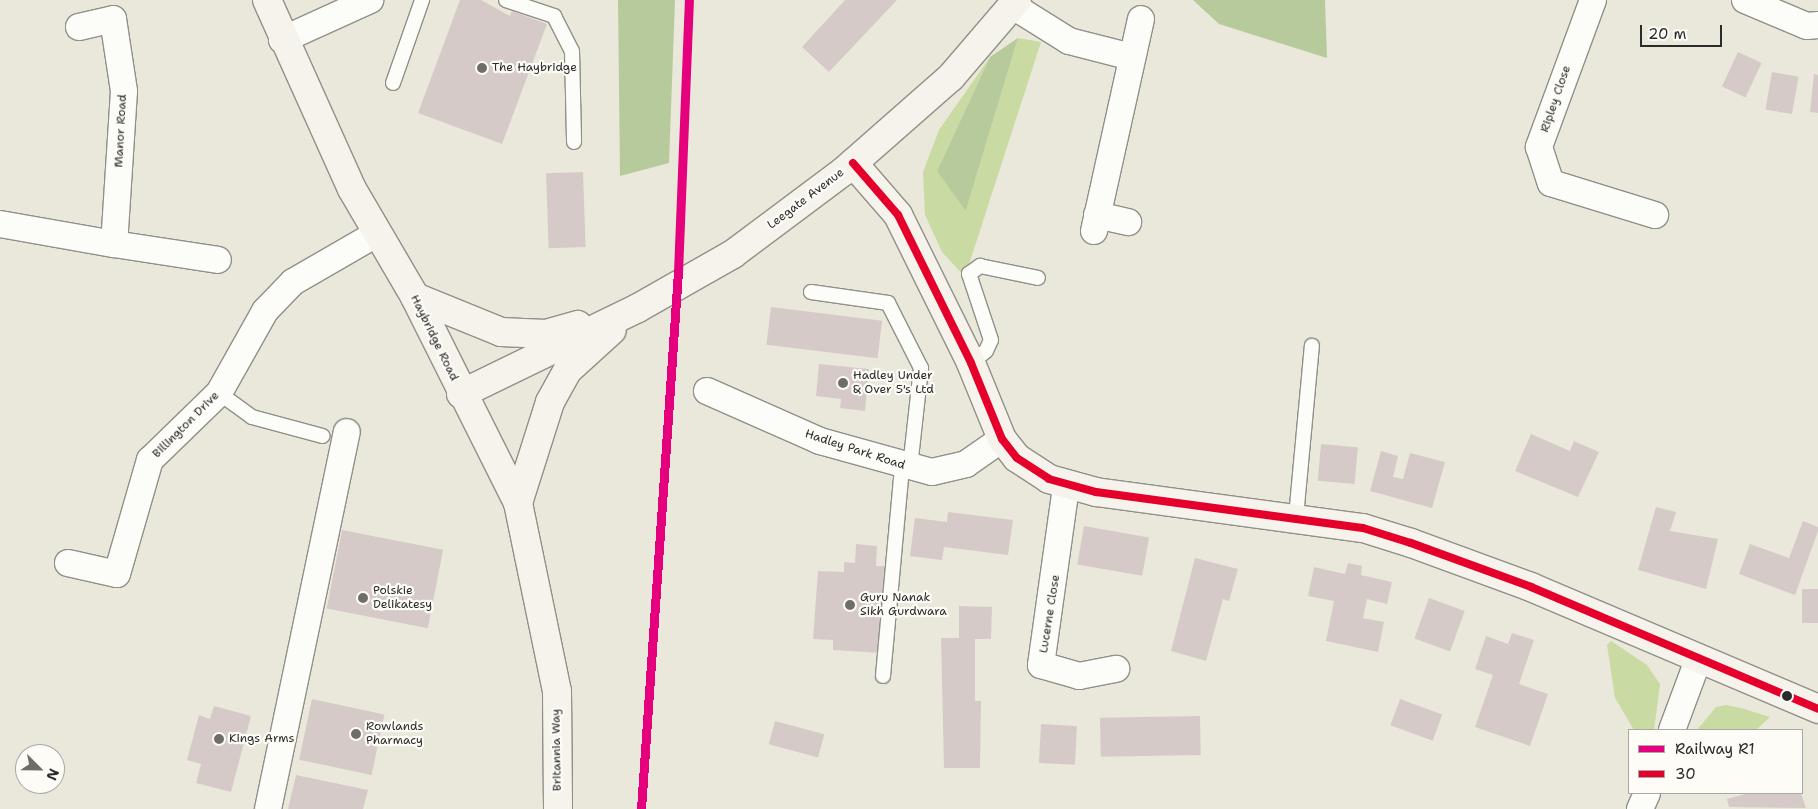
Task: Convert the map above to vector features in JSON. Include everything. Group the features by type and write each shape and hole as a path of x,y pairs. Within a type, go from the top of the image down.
{"street":[{"name":"Haybridge Road","path":"267,0 282,40 352,189 415,297 461,394 518,504 557,691"},
{"path":"282,40 370,0"},
{"path":"1745,0 1808,26 1818,25"},
{"name":"Ripley Close","path":"1586,2 1539,147 1551,183 1655,215"},
{"path":"1015,3 1069,41 1132,57"},
{"name":"Leegate Avenue","path":"461,394 638,308 733,254 852,163 951,77 1015,3"},
{"name":"Manor Road","path":"79,27 111,10 124,91 114,244"},
{"path":"1128,222 1095,223 1141,19"},
{"path":"852,163 898,215 971,363 1002,439 1030,468 1066,487 1296,517 1363,528 1466,561 1698,660 1818,708"},
{"path":"0,224 218,260"},
{"name":"Billington Drive","path":"68,563 117,574 150,460 219,392 265,311 293,282 378,232"},
{"name":"Leegate Avenue","path":"415,297 500,332 546,334 638,308"},
{"name":"Leegate Avenue","path":"518,504 544,418 568,370 638,308"},
{"name":"Hadley Park Road","path":"707,391 820,441 906,467 946,471 966,464 1002,439"},
{"path":"268,809 335,434"},
{"name":"Lucerne Close","path":"1066,487 1042,665 1079,676 1116,669"},
{"path":"1672,729 1698,660"},
{"name":"Britannia Way","path":"557,691 558,809"},
{"path":"1640,809 1647,794"}],"lane":[{"path":"393,83 422,0"},
{"path":"506,0 554,16 572,51 574,142"},
{"path":"971,363 991,340 969,274 980,266 1038,278"},
{"path":"812,292 888,303 921,368 906,467 883,676"},
{"path":"1296,517 1312,346"},
{"path":"219,392 252,417 335,434"}],"green space":[{"path":"618,0 675,0 669,163 620,176"},
{"path":"1193,0 1325,0 1327,58 1219,24"},
{"path":"1018,38 1041,42 965,277 942,252 925,215 923,172 939,130 990,57 937,171 966,210"},
{"path":"1018,38 965,210 937,171 990,57"},
{"path":"1611,641 1647,665 1660,684 1654,729 1633,729 1615,698 1607,645"},
{"path":"1726,705 1770,717 1757,729 1698,729 1716,707"}],"building":[{"name":"The Haybridge","path":"460,0 481,0 510,16 512,11 547,24 502,144 418,113"},
{"path":"845,0 897,0 829,72 802,47"},
{"path":"1738,52 1762,63 1746,97 1722,86"},
{"path":"1772,72 1799,77 1792,114 1765,109"},
{"path":"1814,74 1818,75 1818,113 1810,112"},
{"path":"583,172 586,247 549,248 546,173"},
{"path":"771,307 882,321 878,358 766,345"},
{"name":"Hadley Under & Over 5's Ltd","path":"819,364 869,369 865,411 840,408 841,399 816,396"},
{"path":"1531,434 1570,451 1574,441 1599,452 1578,497 1515,471"},
{"path":"1321,444 1358,447 1355,484 1318,481"},
{"path":"1381,451 1398,456 1393,477 1403,479 1410,453 1445,462 1432,508 1370,491"},
{"path":"1656,507 1676,512 1670,531 1718,539 1706,589 1638,570"},
{"path":"948,512 1013,520 1008,555 944,547 942,560 910,556 915,518 947,522"},
{"path":"1803,521 1818,527 1818,531 1795,595 1739,574 1750,544 1789,558"},
{"path":"1084,526 1149,537 1142,576 1077,564"},
{"path":"342,530 443,550 428,628 327,609"},
{"name":"Guru Nanak Sikh Gurdwara","path":"856,544 877,546 876,566 887,566 881,653 833,650 833,640 813,639 818,571 844,572 844,562 855,563"},
{"path":"1195,558 1238,569 1229,601 1223,599 1206,661 1171,651"},
{"path":"1348,563 1362,566 1361,575 1392,582 1387,604 1367,599 1363,618 1384,622 1378,652 1326,641 1334,601 1308,596 1314,567 1345,574"},
{"path":"1802,589 1818,589 1818,623 1802,623"},
{"path":"1429,598 1465,611 1450,651 1414,638"},
{"path":"959,606 992,607 991,639 975,639 975,701 981,701 980,768 944,768 941,638 959,638"},
{"path":"1512,633 1534,640 1519,684 1548,694 1530,746 1475,727 1493,675 1475,669 1486,636 1508,644"},
{"path":"312,699 384,714 371,775 299,760"},
{"path":"1400,699 1442,714 1433,741 1390,725"},
{"name":"Kings Arms","path":"214,706 251,716 231,792 196,783 201,764 187,760 199,715 210,719"},
{"path":"1200,716 1201,755 1101,757 1100,718"},
{"path":"775,721 824,734 818,757 769,744"},
{"path":"1041,724 1077,726 1075,765 1039,763"},
{"path":"296,775 368,790 363,809 288,809"},
{"path":"1745,794 1801,794 1806,808 1729,807 1727,799"}],"rail line":[{"name":"R1","path":"641,809 678,272 689,0"}],"transit line":[{"name":"30","path":"853,163 898,215 971,363 1002,439 1017,458 1049,479 1096,492 1363,528 1411,543 1531,587 1818,709"}],"place":[{"name":"The Haybridge","path":"482,68"},
{"name":"Hadley Under & Over 5's Ltd","path":"843,383"},
{"name":"Polskie Delikatesy","path":"363,598"},
{"name":"Guru Nanak Sikh Gurdwara","path":"850,605"},
{"name":"Rowlands Pharmacy","path":"356,734"},
{"name":"Kings Arms","path":"219,739"}]}
